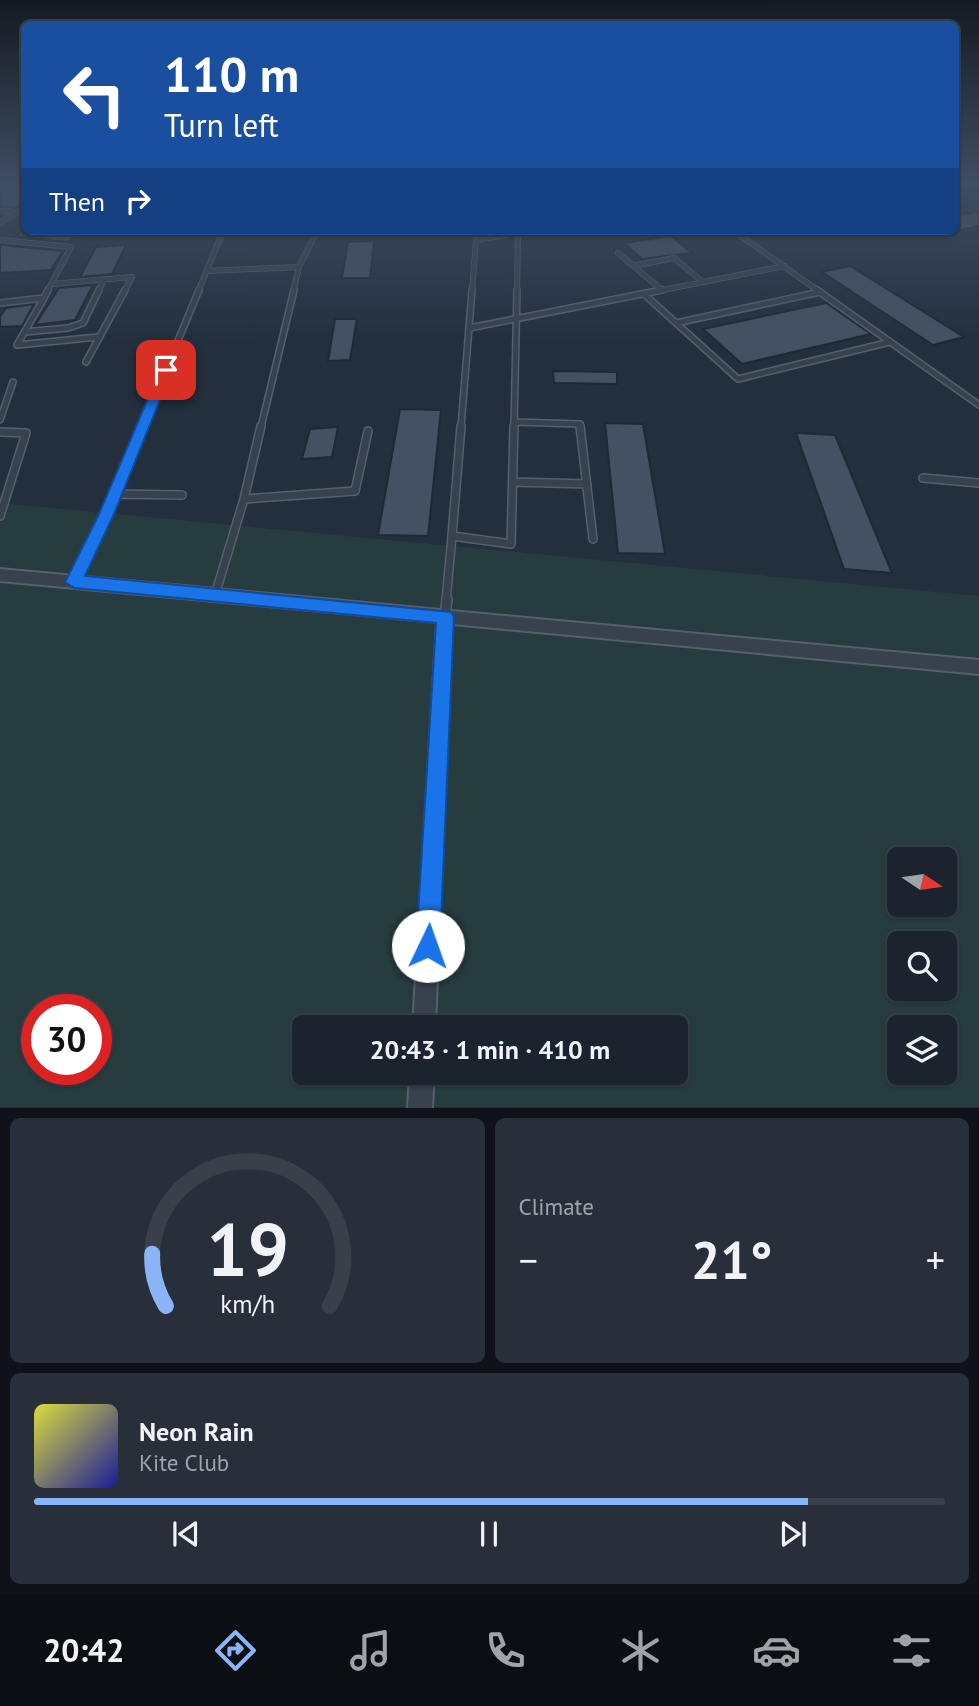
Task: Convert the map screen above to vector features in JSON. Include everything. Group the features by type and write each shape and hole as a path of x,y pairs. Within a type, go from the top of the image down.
{"street":[{"path":"0,575 979,667"},
{"path":"425,1015 445,617"},
{"path":"420,1108 421,1085"}],"lane":[{"path":"74,582 115,494 221,237"},
{"path":"215,596 244,499 299,267 314,237"},
{"path":"445,617 476,240 493,237"},
{"path":"452,536 511,544 518,237"},
{"path":"742,237 979,405"},
{"path":"0,240 71,247 17,345 98,337"},
{"path":"618,253 662,290"},
{"path":"633,266 674,258 703,282"},
{"path":"469,328 784,266"},
{"path":"207,271 299,267"},
{"path":"52,284 132,278 86,362"},
{"path":"24,332 68,328 83,323 104,280"},
{"path":"676,323 820,292"},
{"path":"644,294 738,379 890,342"},
{"path":"0,303 44,298"},
{"path":"0,420 13,382"},
{"path":"514,422 580,425 593,539"},
{"path":"244,499 355,491 368,431"},
{"path":"0,432 26,433 0,516"},
{"path":"923,478 979,483"},
{"path":"513,482 587,484"},
{"path":"115,494 182,495"}],"green space":[{"path":"0,503 979,596 979,1107 0,1107"}],"building":[{"path":"20,237 72,237 69,242"},
{"path":"672,237 692,253 642,259 624,243"},
{"path":"374,241 370,278 342,278 348,242"},
{"path":"126,245 112,274 80,277 96,247"},
{"path":"0,246 63,251 51,270 0,273"},
{"path":"850,266 964,337 933,345 822,272"},
{"path":"93,285 75,320 35,325 59,288"},
{"path":"826,303 871,334 742,364 703,329"},
{"path":"34,304 22,326 0,327 0,317 6,308"},
{"path":"335,319 357,319 350,360 328,361"},
{"path":"553,371 617,372 617,384 554,383"},
{"path":"400,409 441,410 428,536 378,535"},
{"path":"605,423 643,424 665,554 618,553"},
{"path":"338,427 332,457 302,459 310,429"},
{"path":"796,433 835,435 892,573 844,569"}],"route":[{"path":"166,370 107,514 74,582 445,617 428,946"}]}
